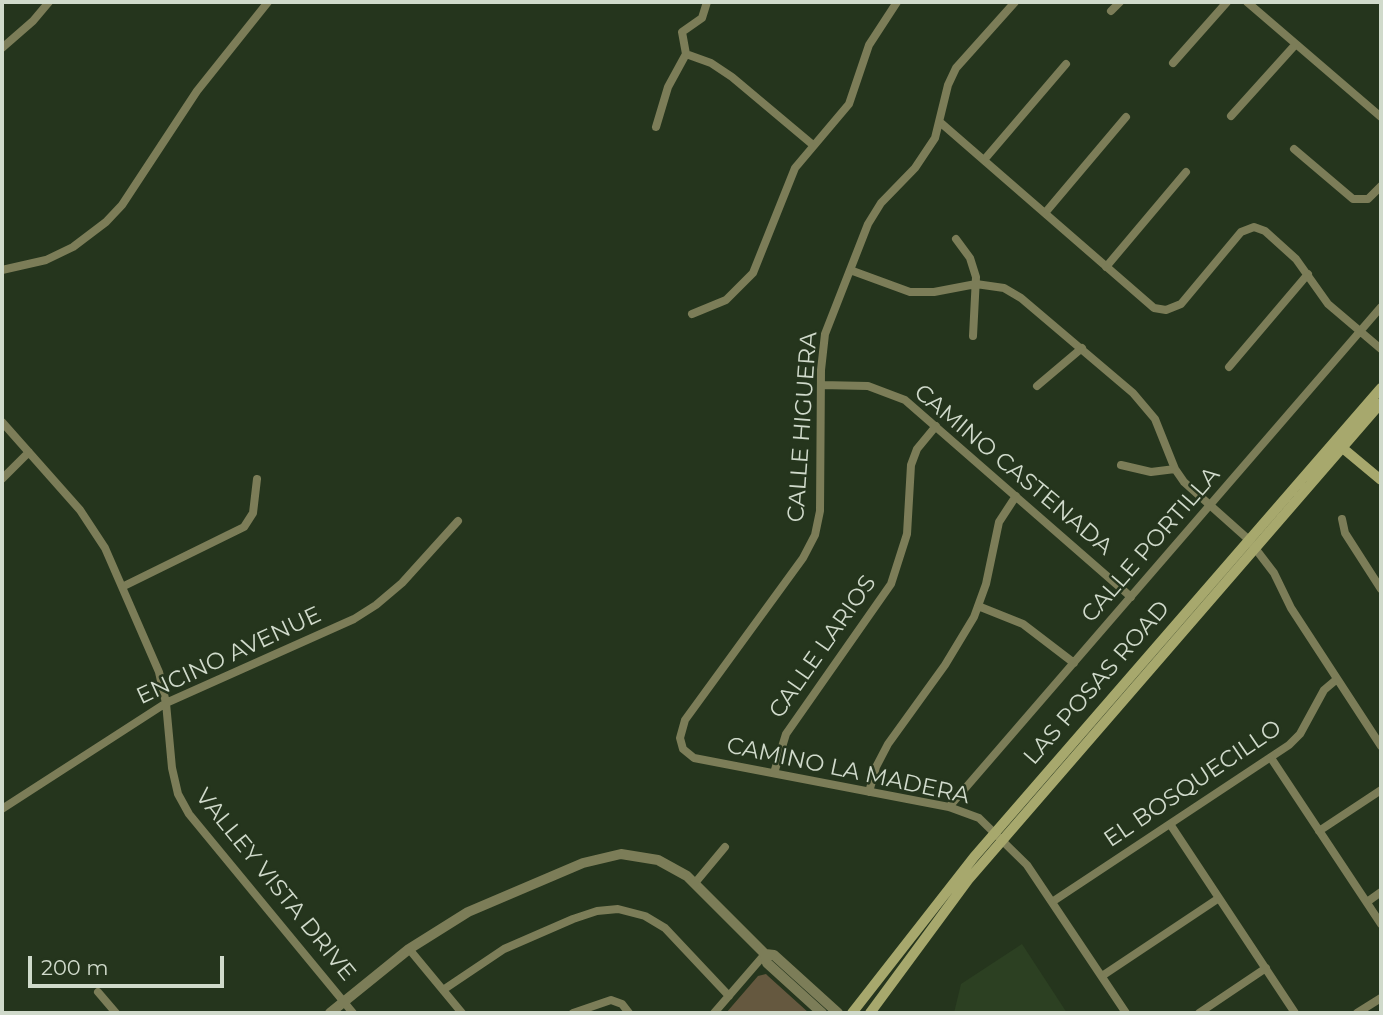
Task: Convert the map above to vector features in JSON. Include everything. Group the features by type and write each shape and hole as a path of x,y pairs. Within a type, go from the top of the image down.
{"main road":[{"name":"LAS POSAS ROAD","path":"852,1013 920,923 999,836 1339,444 1381,387"},
{"name":"LAS POSAS ROAD","path":"1339,444 1381,403"},
{"path":"1339,444 1381,480"},
{"name":"LAS POSAS ROAD","path":"870,1013 999,836"}],"street":[{"path":"2,48 33,21 49,2"},
{"path":"2,270 46,260 73,247 106,222 122,205 197,91 268,2"},
{"path":"656,127 668,87 686,54 682,32 702,18 707,2"},
{"path":"692,314 726,300 747,281 762,255 795,168 854,96 869,45 897,2"},
{"name":"CALLE HIGUERA","path":"681,744 680,733 685,720 803,558 815,535 820,511 821,385 828,323 874,213 915,168 941,123 945,94 956,68 1015,2"},
{"path":"1111,11 1119,2"},
{"path":"1173,63 1227,2"},
{"path":"1247,2 1381,117"},
{"path":"1231,116 1295,45"},
{"path":"686,54 711,63 733,77 813,145"},
{"path":"984,160 1066,64"},
{"path":"1045,213 1126,117"},
{"path":"941,123 1154,308 1170,310 1181,304 1241,232 1254,227 1265,231 1308,274 1328,304 1381,349"},
{"path":"1294,149 1353,199 1368,199 1381,186"},
{"path":"1106,267 1186,172"},
{"path":"956,239 970,258 976,284 973,336"},
{"path":"850,270 910,292 934,292 976,284 1010,291 1082,348 1150,412 1184,482 1252,544 1274,572 1291,608 1381,746"},
{"path":"1229,367 1308,274"},
{"name":"CALLE PORTILLA","path":"949,807 1381,307"},
{"path":"1037,386 1082,348"},
{"name":"CAMINO CASTENADA","path":"821,385 858,385 887,391 905,400 1131,597"},
{"name":"VALLEY VISTA DRIVE","path":"2,422 90,523 122,587 155,659 166,703 172,768 178,794 189,814 352,1013"},
{"name":"CALLE LARIOS","path":"774,773 786,734 891,584 907,534 911,465 917,449 936,426"},
{"path":"2,479 29,452"},
{"path":"1121,465 1151,472 1175,468"},
{"path":"122,587 244,527 253,513 257,479"},
{"path":"869,792 885,750 945,665 978,607 999,522 1016,496"},
{"path":"1342,519 1345,533 1381,589"},
{"name":"ENCINO AVENUE","path":"2,809 166,703 365,612 402,583 458,522"},
{"path":"978,607 1023,624 1074,663"},
{"name":"EL BOSQUECILLO","path":"1052,902 1271,758 1300,734 1324,691 1337,679"},
{"name":"CAMINO LA MADERA","path":"681,744 694,758 949,807 972,814 999,836 1027,865 1126,1013"},
{"path":"1271,758 1381,924"},
{"path":"1319,831 1381,790"},
{"path":"1170,824 1295,1013"},
{"path":"695,883 725,847"},
{"path":"330,1013 410,949 486,902 605,856 632,854 653,858 676,869 695,883 765,954 767,964 822,1013"},
{"path":"1367,902 1381,892"},
{"path":"1102,976 1219,898"},
{"path":"443,990 504,948 573,919 597,911 618,909 645,916 666,928 729,996"},
{"path":"410,949 462,1013"},
{"path":"714,1013 765,954"},
{"path":"765,954 774,955 838,1013"},
{"path":"1199,1013 1266,968"},
{"path":"98,992 116,1013"},
{"path":"1357,1013 1381,998"},
{"path":"573,1013 611,1000 622,1004 629,1013"}],"shaded area":[{"path":"1022,944 1067,1013 954,1013 961,984"},
{"path":"766,974 809,1013 726,1013 758,976"}]}
